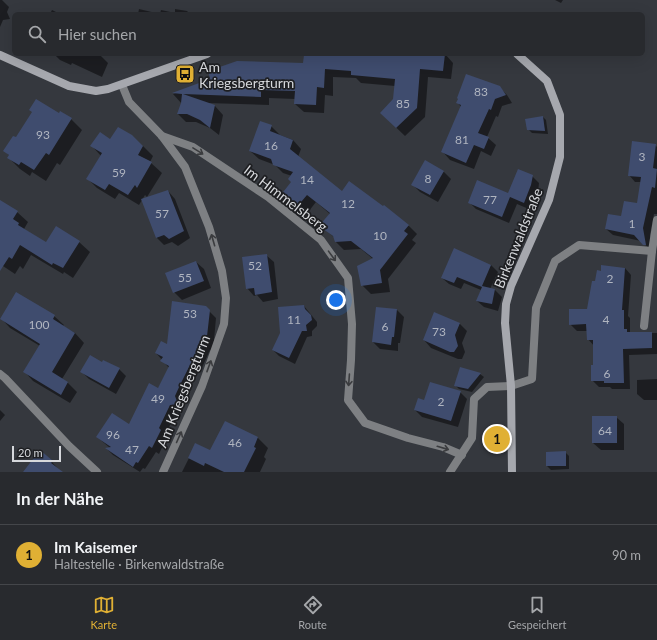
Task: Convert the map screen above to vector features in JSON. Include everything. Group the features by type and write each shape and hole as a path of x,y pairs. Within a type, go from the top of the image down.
{"street":[{"path":"0,55 69,86 96,91 122,85 202,56"},
{"name":"Birkenwaldstraße","path":"512,472 511,386 505,323 506,304 510,286 549,200 560,157 560,115 547,81 519,56"},
{"name":"Am Kriegsbergturm","path":"122,85 129,102 162,136 185,167 209,227 222,271 226,298 224,324 202,386 163,472"},
{"name":"Im Himmelsberg","path":"162,136 193,147 268,197 321,240 348,278 352,324 348,400 365,423 408,438 443,447 462,455"},
{"path":"644,326 657,220"},
{"path":"450,472 472,438 474,399 487,387 511,386 532,379 536,308 555,261 579,245 652,251"},
{"path":"0,374 69,446 97,472"}],"building":[{"path":"304,56 445,56 443,71 420,69 417,108 396,128 380,113 393,99 395,79 351,75 351,71 325,69 324,88 317,87 316,105 294,104 295,91 261,90 261,97 183,94 215,105 210,128 200,120 187,114 177,114 181,103 182,94 172,93 210,79 208,71 237,61 303,63"},
{"path":"466,74 500,86 506,95 495,99 491,110 489,109 478,133 489,137 484,149 474,145 466,163 441,152 461,105 456,103"},
{"path":"36,99 59,113 60,111 72,118 49,155 46,153 34,170 21,162 19,165 7,158 9,155 3,151 13,136 16,137 32,112 29,110"},
{"path":"543,116 545,131 527,130 525,119"},
{"path":"260,121 272,125 270,131 293,140 290,149 342,191 349,181 383,206 384,205 409,225 404,231 408,234 380,270 382,283 361,286 357,266 373,258 351,241 335,242 333,236 319,226 330,213 307,195 296,208 280,196 291,182 288,179 293,172 273,165 271,159 249,151"},
{"path":"118,127 132,135 143,146 138,155 152,162 137,188 135,185 128,195 109,184 105,190 86,179 102,153 90,146 100,132 110,139"},
{"path":"632,141 656,144 653,168 657,169 655,188 652,187 643,228 646,245 643,245 634,235 605,229 608,214 621,216 624,201 637,203 641,177 628,176"},
{"path":"425,160 444,171 430,195 411,185"},
{"path":"518,169 533,175 524,203 510,197 502,217 468,203 477,180 508,193"},
{"path":"168,190 184,231 169,239 164,235 156,238 141,199"},
{"path":"0,200 18,211 13,219 19,223 18,225 46,242 56,226 80,241 63,268 53,263 52,265 20,245 12,259 9,257 0,271"},
{"path":"454,248 491,265 482,286 495,289 492,304 476,301 482,287 457,277 454,283 441,278"},
{"path":"267,254 272,292 255,295 254,288 246,289 242,257"},
{"path":"196,261 204,281 173,293 165,273"},
{"path":"601,265 625,268 622,310 624,310 624,329 627,329 627,332 652,332 652,348 623,349 624,383 604,383 604,381 591,381 591,365 593,365 593,340 587,340 586,324 569,325 569,309 587,309 592,281 595,281 597,270 601,271"},
{"path":"16,292 55,315 53,319 75,333 52,372 68,382 61,395 23,372 40,344 0,319"},
{"path":"172,301 206,306 210,310 206,345 204,344 193,366 190,365 175,396 178,404 170,405 159,428 161,430 152,448 149,446 138,463 136,462 133,467 105,448 111,447 96,437 112,413 129,424 149,383 158,388 169,366 160,361 163,357 155,353 161,341 167,344"},
{"path":"304,305 305,309 311,315 312,320 306,325 307,331 302,331 289,358 272,350 280,333 278,307"},
{"path":"376,307 397,309 394,337 392,337 391,345 372,342"},
{"path":"434,312 460,323 455,335 458,346 454,352 450,352 423,340"},
{"path":"90,355 102,362 103,360 120,368 109,388 80,372"},
{"path":"460,367 481,373 468,389 454,386"},
{"path":"430,382 461,391 451,421 414,410 418,398 424,400"},
{"path":"592,416 617,416 617,443 592,443"},
{"path":"225,421 258,437 254,447 256,448 244,472 224,472 205,463 204,466 188,458 195,443 210,450"},
{"path":"40,450 53,461 51,463 63,472 23,472"},
{"path":"566,451 566,466 546,466 546,452"}],"place":[{"name":"Am Kriegsbergturm","path":"185,74"},
{"name":"Im Kaisemer","path":"497,439"}]}
